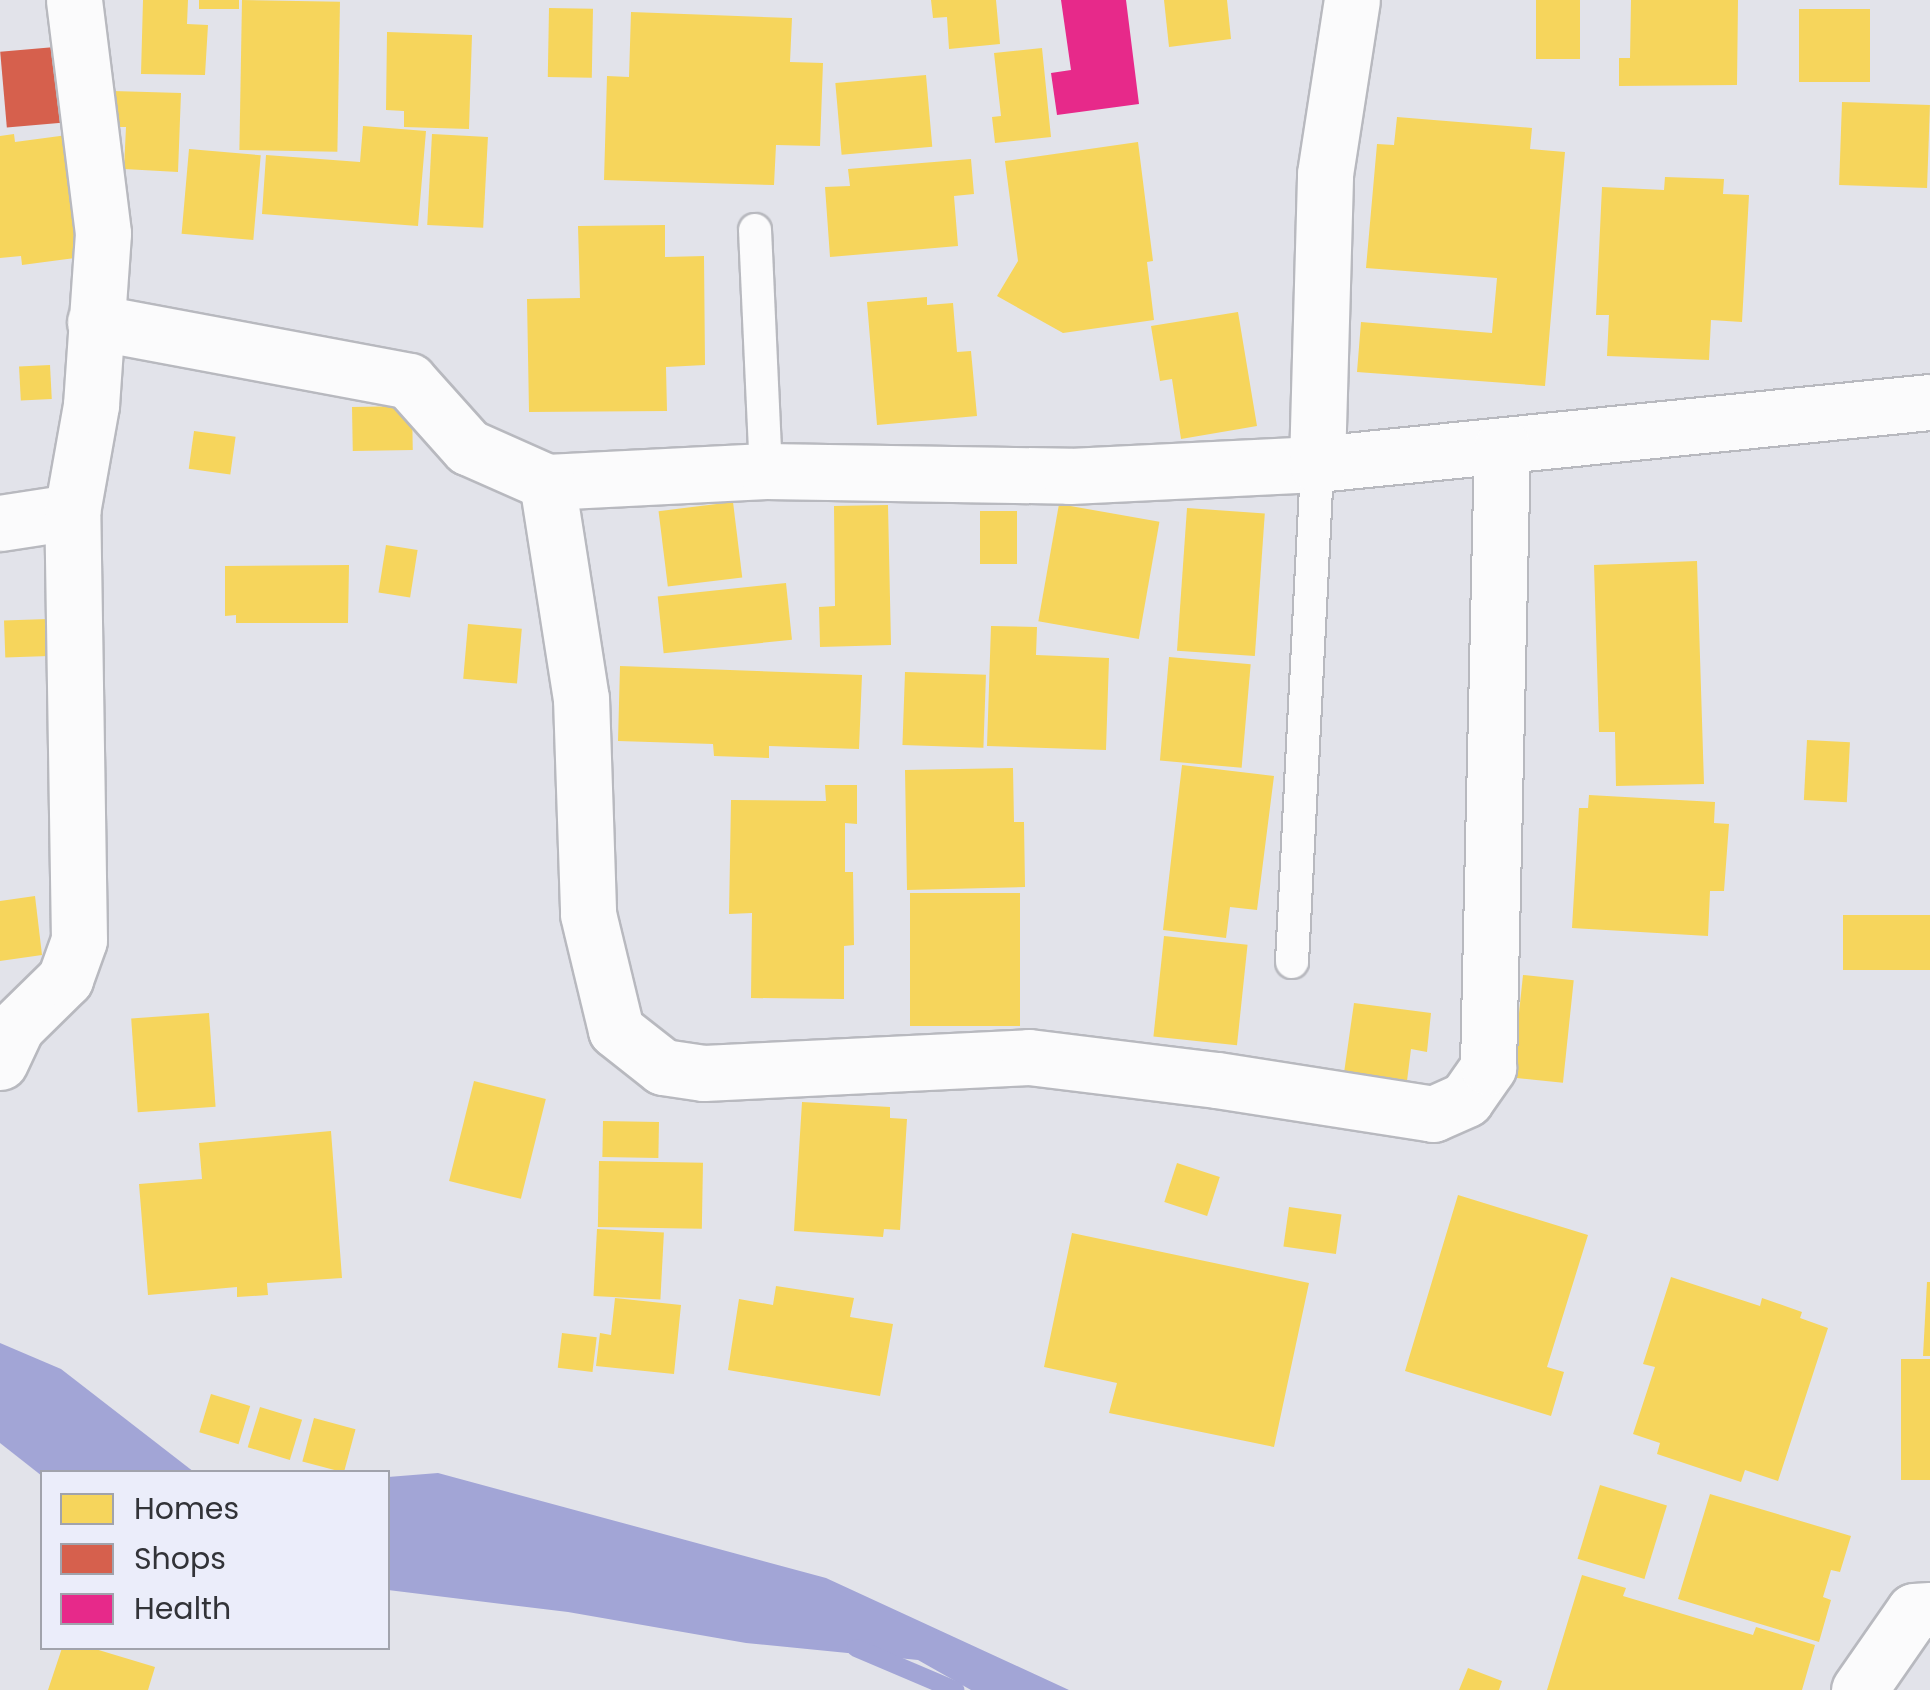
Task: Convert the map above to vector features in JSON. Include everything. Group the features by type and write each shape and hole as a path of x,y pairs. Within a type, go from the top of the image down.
{"street":[{"path":"0,1062 16,1027 65,979 79,940 72,512 92,406 102,233 74,0"},
{"path":"1317,464 1325,174 1352,0"},
{"path":"94,322 410,381 468,448 547,482 766,472 1070,476 1317,464 1930,402"},
{"path":"547,482 581,698 588,914 616,1030 663,1067 704,1074 1030,1057 1217,1080 1433,1114 1466,1099 1488,1067 1502,446"},
{"path":"0,523 72,512"},
{"path":"1858,1690 1914,1611 1930,1610"}],"lane":[{"path":"755,230 766,472"},
{"path":"1292,962 1317,464"}],"water":[{"path":"0,1343 61,1369 191,1470 40,1470 40,1474 0,1443"},
{"path":"438,1473 826,1578 1069,1690 971,1690 918,1660 746,1643 568,1612 390,1590 390,1477"}],"building: Homes":[{"path":"143,0 188,0 187,24 208,25 205,75 141,74"},
{"path":"199,0 239,0 239,9 199,9"},
{"path":"242,0 340,2 337,152 239,150"},
{"path":"931,0 996,0 1000,44 949,49 947,17 933,18"},
{"path":"1164,0 1227,0 1231,39 1169,47"},
{"path":"1536,0 1580,0 1580,59 1536,59"},
{"path":"1631,0 1738,0 1737,85 1619,86 1619,58 1630,58"},
{"path":"549,8 593,9 592,78 548,77"},
{"path":"1799,9 1870,9 1870,82 1799,82"},
{"path":"631,12 792,18 790,62 823,63 820,146 776,145 774,185 604,180 607,76 629,77"},
{"path":"387,32 472,35 469,129 404,127 404,111 386,110"},
{"path":"1042,48 1051,137 995,143 992,117 1001,116 994,53"},
{"path":"926,75 932,147 842,155 835,83"},
{"path":"113,91 181,93 178,172 124,169 126,127 111,127"},
{"path":"1842,102 1930,105 1927,188 1839,185"},
{"path":"1397,117 1532,128 1530,149 1565,152 1545,386 1357,372 1361,322 1492,333 1497,278 1366,268 1377,144 1394,145"},
{"path":"363,126 426,131 418,226 262,214 266,155 360,162"},
{"path":"14,134 15,142 75,134 90,256 22,265 21,256 0,258 0,136"},
{"path":"432,134 488,137 483,228 427,225"},
{"path":"1138,142 1153,261 1147,262 1154,320 1063,333 997,296 1018,261 1005,161"},
{"path":"189,149 261,155 253,240 182,234"},
{"path":"971,159 974,194 954,196 958,246 830,257 825,187 850,186 848,169"},
{"path":"1665,177 1724,179 1723,194 1749,195 1742,322 1711,320 1709,360 1607,356 1609,315 1596,315 1602,187 1664,190"},
{"path":"665,225 665,257 704,256 705,365 666,367 667,411 529,412 527,299 580,298 578,226"},
{"path":"927,297 927,305 953,303 957,352 971,351 977,416 877,425 867,302"},
{"path":"1238,312 1257,426 1181,439 1172,379 1160,381 1151,326"},
{"path":"50,365 52,399 21,401 19,367"},
{"path":"412,406 413,450 353,451 352,407"},
{"path":"194,431 236,437 230,474 189,469"},
{"path":"733,502 742,577 668,587 659,511"},
{"path":"1059,504 1159,522 1139,639 1038,621"},
{"path":"888,505 891,645 820,647 819,607 835,606 834,506"},
{"path":"1187,508 1265,513 1255,656 1177,651"},
{"path":"980,511 1017,511 1017,564 980,564"},
{"path":"386,545 418,550 410,597 378,592"},
{"path":"1697,561 1704,784 1616,786 1615,732 1599,732 1594,565"},
{"path":"349,565 348,623 236,623 236,615 225,616 225,566"},
{"path":"786,583 792,640 664,653 658,596"},
{"path":"48,619 49,656 5,658 4,621"},
{"path":"468,624 522,629 517,683 463,679"},
{"path":"991,626 1037,627 1036,655 1109,658 1106,750 987,746"},
{"path":"1169,657 1251,664 1242,768 1160,761"},
{"path":"620,666 862,675 859,749 769,746 769,758 714,756 713,744 618,741"},
{"path":"905,672 986,675 983,748 902,745"},
{"path":"1807,740 1850,742 1847,802 1804,800"},
{"path":"1182,765 1274,776 1257,910 1230,907 1226,938 1163,930"},
{"path":"1013,768 1014,822 1024,822 1025,887 907,890 905,770"},
{"path":"825,785 857,785 857,824 845,823 845,872 853,872 854,945 844,946 844,999 751,998 752,913 729,914 731,800 826,801"},
{"path":"1589,795 1715,802 1714,823 1729,824 1724,891 1710,891 1708,936 1572,928 1579,808 1588,808"},
{"path":"910,893 1020,893 1020,1026 910,1026"},
{"path":"35,896 42,955 0,961 0,901"},
{"path":"1843,915 1930,915 1930,970 1843,970"},
{"path":"1164,936 1248,945 1237,1045 1153,1036"},
{"path":"1523,975 1574,980 1563,1083 1512,1077"},
{"path":"1354,1003 1431,1013 1427,1052 1411,1049 1407,1081 1344,1073"},
{"path":"209,1013 216,1107 138,1112 131,1018"},
{"path":"474,1081 546,1099 521,1199 449,1181"},
{"path":"802,1102 890,1107 890,1118 907,1119 900,1230 884,1229 883,1237 794,1231"},
{"path":"603,1121 659,1122 658,1158 602,1157"},
{"path":"331,1131 342,1278 267,1283 268,1295 237,1297 237,1287 148,1295 139,1184 202,1179 199,1143"},
{"path":"599,1161 703,1163 702,1229 598,1227"},
{"path":"1177,1163 1220,1177 1207,1216 1164,1202"},
{"path":"1458,1195 1588,1235 1547,1367 1564,1372 1551,1416 1405,1371"},
{"path":"1289,1207 1341,1214 1336,1254 1283,1247"},
{"path":"597,1229 664,1233 660,1299 593,1296"},
{"path":"1072,1233 1309,1283 1274,1447 1109,1413 1117,1383 1044,1367"},
{"path":"1671,1277 1760,1306 1762,1298 1802,1312 1800,1318 1828,1328 1778,1481 1745,1470 1741,1482 1657,1454 1660,1443 1633,1434 1655,1367 1643,1364"},
{"path":"1927,1282 1930,1356 1923,1356"},
{"path":"776,1286 854,1298 850,1317 893,1324 880,1396 728,1370 739,1299 773,1305"},
{"path":"615,1298 681,1305 674,1374 596,1366 600,1333 611,1335"},
{"path":"562,1333 597,1337 592,1372 558,1368"},
{"path":"1901,1359 1930,1359 1930,1480 1901,1480"},
{"path":"211,1394 250,1406 239,1444 199,1432"},
{"path":"260,1407 302,1420 290,1460 248,1447"},
{"path":"314,1418 356,1429 345,1470 302,1461"},
{"path":"1600,1485 1667,1505 1644,1579 1577,1559"},
{"path":"1710,1494 1851,1536 1840,1572 1831,1570 1823,1597 1831,1600 1819,1642 1678,1599"},
{"path":"1582,1575 1626,1588 1623,1596 1753,1635 1756,1627 1815,1645 1802,1690 1547,1690"},
{"path":"61,1650 99,1650 155,1667 148,1690 48,1690"},
{"path":"1468,1668 1502,1681 1499,1690 1459,1690"}],"building: Shops":[{"path":"55,47 62,123 7,128 0,52"}],"building: Health":[{"path":"1061,0 1126,0 1139,104 1057,115 1051,73 1071,70"}],"waterway":[{"path":"856,1648 955,1690"}]}
